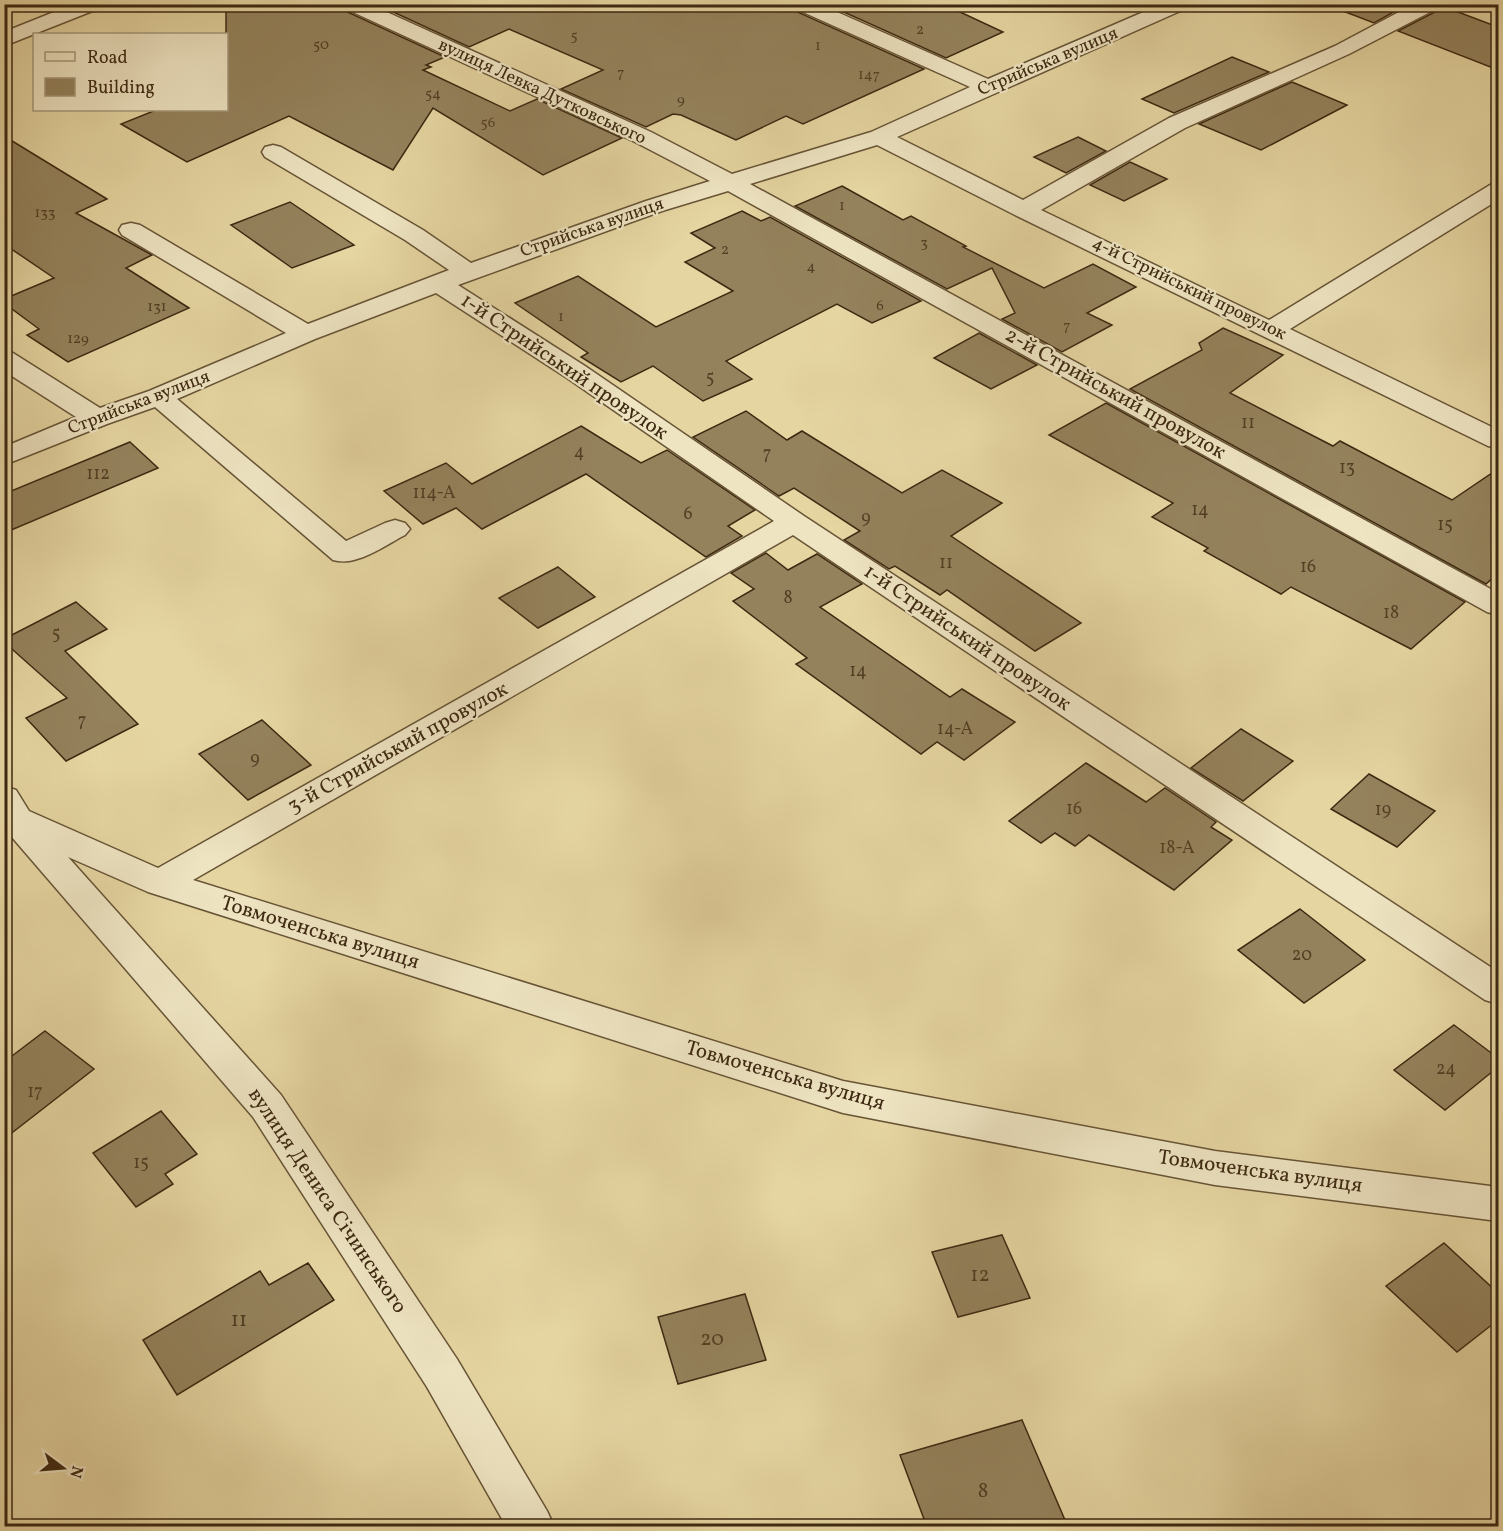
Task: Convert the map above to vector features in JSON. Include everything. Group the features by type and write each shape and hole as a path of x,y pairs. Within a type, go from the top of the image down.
{"street":[{"path":"8,38 93,4"},
{"name":"вулиця Левка Дутковського","path":"351,4 643,137 731,183"},
{"path":"801,4 988,87"},
{"name":"Стрийська вулиця","path":"4,457 97,418 159,397 306,334 468,272 654,206 879,137 1180,4"},
{"path":"1023,210 1177,123 1342,50 1431,4"},
{"path":"8,38 33,50"},
{"name":"4-й Стрийський провулок","path":"879,137 1023,210 1498,440"},
{"path":"273,152 414,235 468,272"},
{"name":"2-й Стрийський провулок","path":"731,183 1498,605"},
{"path":"1272,329 1498,190"},
{"path":"131,230 306,334"},
{"name":"1-й Стрийський провулок","path":"438,283 576,372 794,522 1498,990"},
{"path":"4,359 97,418"},
{"path":"159,397 343,554 395,529"},
{"name":"3-й Стрийський провулок","path":"160,883 794,522"},
{"path":"9,816 160,883"},
{"name":"вулиця Дениса Січинського","path":"9,816 267,1106 442,1373 531,1527"},
{"name":"Товмоченська вулиця","path":"160,883 843,1097 1215,1168 1498,1204"}],"building":[{"path":"226,4 339,4 343,10 445,57 426,65 431,67 423,70 510,111 537,99 622,138 543,175 433,108 393,170 289,116 187,162 121,124 154,111 228,111 228,33 226,33"},
{"path":"376,4 789,4 793,10 924,69 803,124 786,116 736,140 681,115 673,114 646,127 561,89 603,70 509,29 469,47"},
{"path":"826,4 943,4 1003,32 946,58"},
{"path":"1336,4 1408,4 1374,23 1335,8"},
{"path":"1442,6 1498,27 1498,70 1398,31 1439,10"},
{"path":"1232,57 1269,72 1174,113 1142,99"},
{"path":"1292,82 1347,105 1261,150 1199,124"},
{"path":"4,136 107,199 76,213 152,255 126,268 189,308 68,362 27,335 39,329 4,303 4,299 54,278 4,244"},
{"path":"1078,137 1106,151 1066,173 1034,157"},
{"path":"1130,162 1167,179 1124,201 1090,185"},
{"path":"842,186 903,220 911,216 966,246 963,247 1044,288 1093,264 1136,287 1087,313 1112,325 1062,352 1002,319 1015,313 992,268 947,289 795,206"},
{"path":"290,202 354,245 292,268 231,225"},
{"path":"742,211 761,221 770,217 921,301 872,323 837,304 726,361 752,379 703,401 653,366 621,382 581,357 588,353 515,303 578,276 656,327 733,291 685,262 715,248 691,233"},
{"path":"1223,328 1283,355 1230,393 1333,446 1340,441 1452,500 1498,469 1498,573 1486,584 1130,389 1202,350 1199,343"},
{"path":"979,333 1037,365 991,389 934,358"},
{"path":"1106,403 1465,602 1411,649 1291,587 1281,594 1204,551 1208,548 1152,517 1173,503 1049,435"},
{"path":"746,411 787,440 802,431 902,493 942,470 1002,503 951,536 1081,623 1035,651 947,590 940,595 895,566 889,569 844,540 860,531 794,488 779,496 693,437"},
{"path":"581,426 641,463 667,450 755,510 728,526 742,536 706,557 586,474 482,529 456,508 423,524 384,491 446,463 472,484"},
{"path":"130,442 158,468 4,533 4,494"},
{"path":"766,553 788,570 817,554 862,584 820,607 950,697 962,689 1015,722 964,760 937,742 921,754 796,664 807,658 733,601 754,589 731,573"},
{"path":"558,567 595,597 538,628 499,598"},
{"path":"76,602 107,629 65,651 138,724 66,761 26,718 67,698 4,642 4,639"},
{"path":"262,720 311,765 248,800 199,754"},
{"path":"1241,729 1293,761 1243,801 1191,768"},
{"path":"1086,763 1146,802 1165,788 1216,822 1211,827 1232,840 1174,890 1089,835 1075,846 1055,833 1041,843 1009,821"},
{"path":"1369,774 1435,811 1397,847 1331,809"},
{"path":"1300,909 1365,960 1304,1003 1238,950"},
{"path":"1454,1025 1498,1058 1498,1067 1445,1110 1394,1070"},
{"path":"45,1031 94,1069 4,1139 4,1062"},
{"path":"161,1111 197,1154 165,1174 173,1184 136,1207 93,1153"},
{"path":"1002,1235 1030,1298 958,1317 932,1252"},
{"path":"1444,1243 1498,1293 1498,1320 1457,1352 1386,1286"},
{"path":"308,1263 334,1300 177,1395 143,1340 260,1271 269,1285"},
{"path":"745,1294 766,1360 678,1384 658,1317"},
{"path":"1022,1420 1068,1527 927,1527 900,1455"}]}
